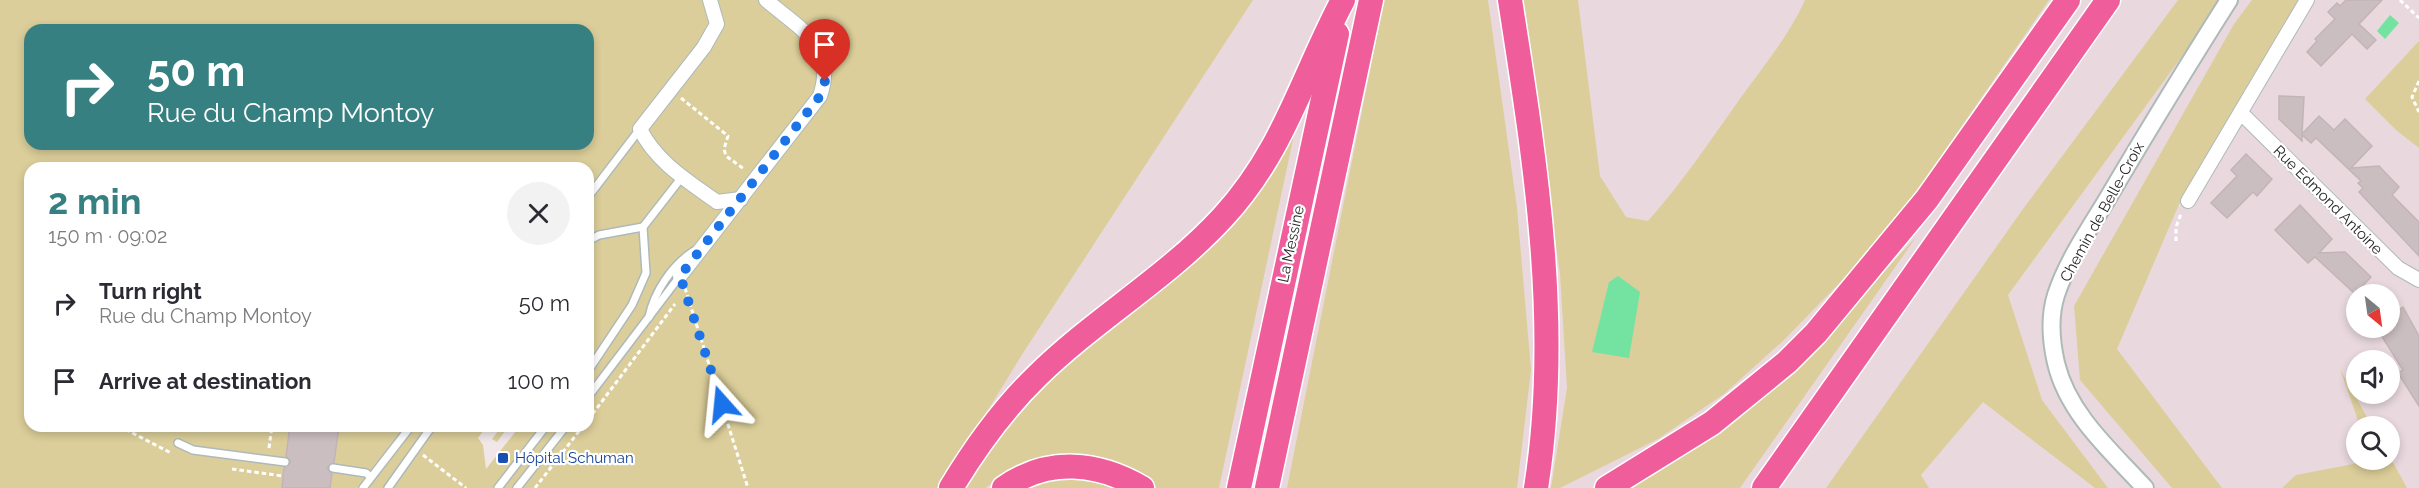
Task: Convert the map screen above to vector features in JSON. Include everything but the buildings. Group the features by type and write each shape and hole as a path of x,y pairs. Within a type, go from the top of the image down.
{"highway":[{"path":"951,488 982,440 1036,376 1076,341 1160,277 1224,216 1270,154 1290,118 1321,41 1344,0"},
{"name":"La Messine","path":"1239,488 1344,0"},
{"name":"La Messine","path":"1267,488 1371,0"},
{"path":"1510,0 1535,173 1544,266 1546,370 1544,421 1536,488"},
{"path":"1607,488 1712,423 1787,362 1816,333 1927,199 2068,0"},
{"path":"1764,488 2108,0"},
{"path":"1004,488 1017,479 1035,472 1073,465 1112,472 1142,488"}],"street":[{"path":"710,0 717,24 704,47 640,129 649,148 682,177 717,202 741,199"},
{"path":"680,276 820,96 825,81 823,56 817,44 766,0"},
{"name":"Chemin de Belle-Croix","path":"2145,488 2096,435 2070,398 2056,365 2051,331 2052,314 2056,296 2077,251 2229,0"},
{"path":"2188,201 2307,0"},
{"name":"Rue Edmond Antoine","path":"2241,113 2398,268 2419,278"}],"lane":[{"path":"594,189 640,129"},
{"path":"594,362 632,305 646,273 643,227 682,177"},
{"path":"594,238 643,227"},
{"path":"648,319 652,302 669,274 685,257 705,244"},
{"path":"594,389 680,276"},
{"path":"363,488 406,432"},
{"path":"388,488 427,432"},
{"path":"498,488 541,432"},
{"path":"517,488 561,432"},
{"path":"177,443 193,450 285,462"},
{"path":"333,468 366,473 371,477"}],"path":[{"path":"2400,0 2419,18"},
{"path":"2419,81 2412,97 2419,112"},
{"path":"670,90 728,136 724,149 726,156 757,178"},
{"path":"2176,241 2176,227 2188,201"},
{"path":"680,276 748,488"},
{"path":"267,460 271,432"},
{"path":"535,488 578,432"},
{"path":"414,448 466,488"}],"shaded area":[{"path":"0,0 1253,0 1023,353 940,488 0,488"},
{"path":"1384,0 1488,0 1517,208 1531,370 1517,488 1287,488"},
{"path":"1522,0 1578,0 1600,176 1626,217 1648,221 1684,177 1775,52 1805,0 2049,0 1887,234 1784,340 1724,394 1658,439 1560,488 1551,488 1567,388 1560,274"},
{"path":"2178,0 2223,0 2008,295 2042,400 2108,488 2095,488 1983,402 1921,475 1929,488 1826,488 2023,209"},
{"path":"2252,0 2303,0 2180,202 2117,349 2222,488 2172,488 2080,380 2074,306 2234,24"},
{"path":"2390,15 2399,23 2385,39 2377,31"},
{"path":"2419,41 2419,148 2396,130 2365,99"},
{"path":"1295,130 1219,488 1156,488 1091,456 1053,454 1004,473 986,488 964,488 987,452 1052,374 1252,194"},
{"path":"1917,236 1740,488 1629,488 1796,366"},
{"path":"1618,276 1640,292 1629,358 1592,352 1609,282"},
{"path":"2352,404 2360,404 2366,416 2356,416"},
{"path":"482,432 497,432 492,439 497,442 504,432 515,432 486,469 483,445 478,438"},
{"path":"2346,465 2346,470 2397,470 2407,488 2282,488 2296,475"},
{"path":"1075,478 1100,481 1112,488 1027,488 1041,480"}],"place":[{"name":"Hôpital Schuman","path":"503,458"}],"route":[{"path":"722,404 680,276 820,96 825,81"}]}
